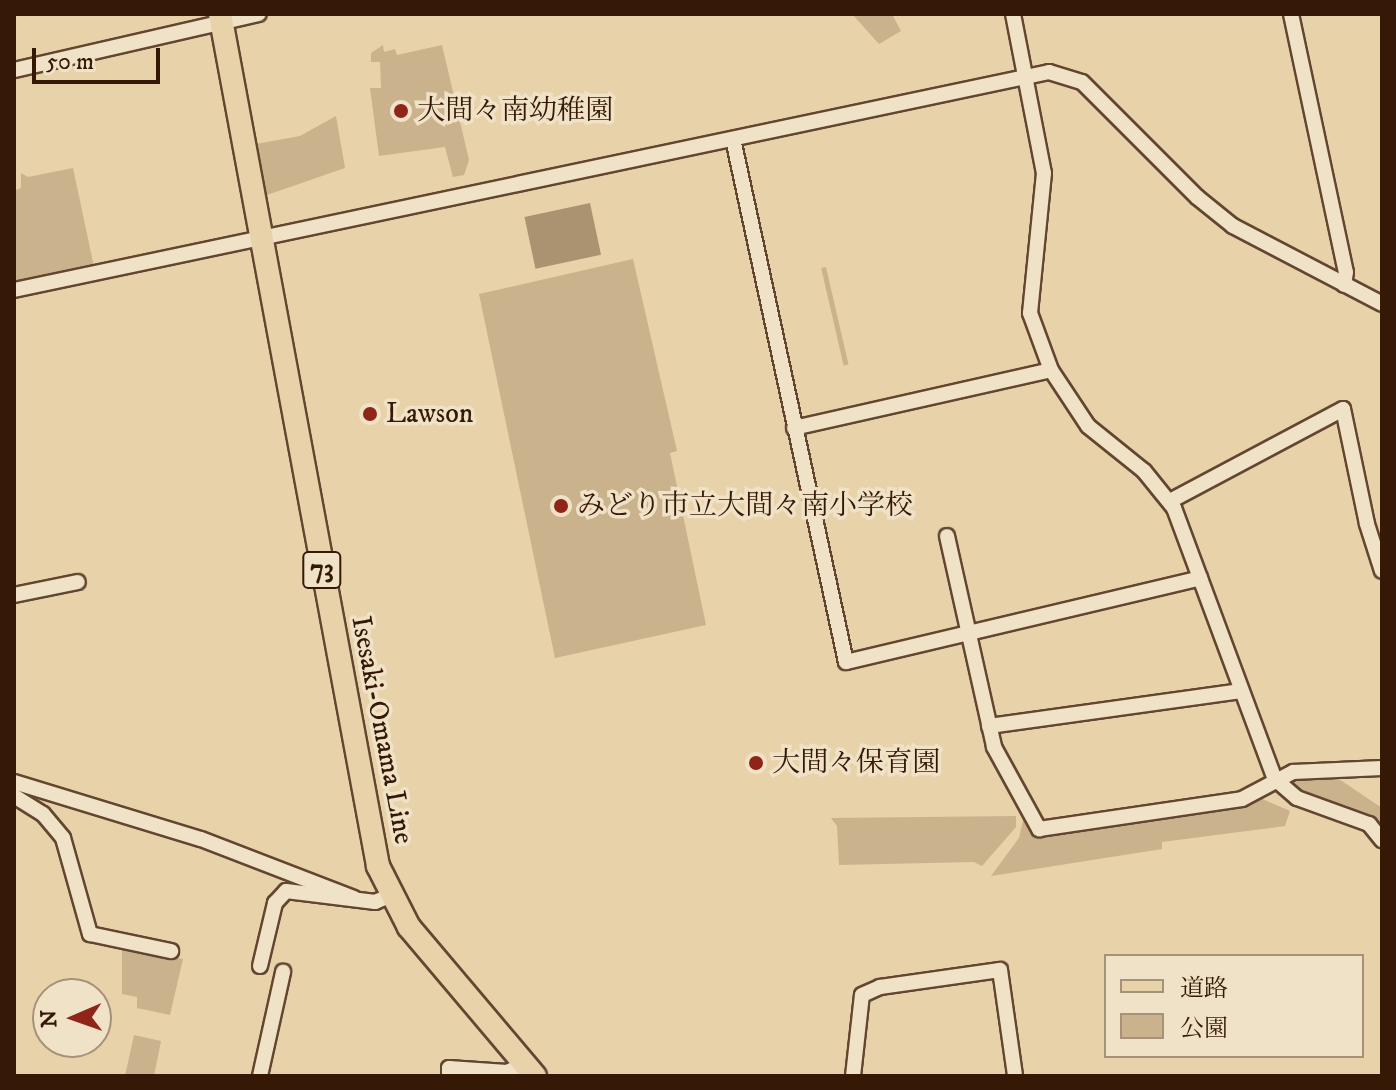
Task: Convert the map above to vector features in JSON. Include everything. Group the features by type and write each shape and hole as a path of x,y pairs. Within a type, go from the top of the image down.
{"main road":[{"name":"Isesaki-Omama Line","path":"221,18 264,235 367,819 389,896 420,942 530,1070"}],"street":[{"path":"14,70 221,18 259,14"},
{"path":"1013,14 1045,196 1030,313 1051,370 1088,426 1144,471 1170,501 1275,779 1297,798 1369,824 1382,840"},
{"path":"1291,14 1346,272 1344,285"},
{"path":"14,290 264,235 487,194 1022,74 1060,73 1082,82 1205,205 1266,247 1382,304"},
{"path":"733,139 846,662 1200,578"},
{"path":"794,428 1051,370"},
{"path":"1170,501 1343,409 1367,524 1382,571"},
{"path":"947,536 994,747 1043,830 1242,799 1293,772 1382,768"},
{"path":"14,595 78,582"},
{"path":"989,726 1240,691"},
{"path":"14,782 210,842 354,898"},
{"path":"14,796 43,814 63,838 90,934 171,951"},
{"path":"260,966 281,895 291,890 375,902 389,896"},
{"path":"853,1076 862,995 880,987 1000,970 1015,1076"},
{"path":"260,1076 283,972"},
{"path":"449,1076 449,1068 507,1072 530,1070"}],"green space":[{"path":"852,14 892,14 901,31 879,44"},
{"path":"383,45 384,52 395,49 397,55 442,45 469,160 464,175 453,177 445,147 379,156 370,88 381,88 380,62 371,62 371,53"},
{"path":"336,116 345,168 267,195 256,144 300,136"},
{"path":"73,168 94,267 14,283 14,191 21,188 21,173 28,177"},
{"path":"633,259 677,451 670,453 706,625 555,658 479,294"},
{"path":"826,267 848,364 844,366 821,268"},
{"path":"1290,776 1336,777 1382,808 1382,823 1305,793 1288,781"},
{"path":"1260,798 1290,811 1285,826 1162,842 1162,849 991,876 1019,838 1024,816 1034,838"},
{"path":"1016,816 1016,827 982,866 974,862 839,865 837,826 831,818"},
{"path":"122,948 183,959 170,1015 137,1008 137,997 122,994"},
{"path":"134,1035 161,1041 154,1076 125,1076"}],"shaded area":[{"path":"590,203 601,255 535,269 524,217"}],"place":[{"name":"大間々南幼稚園","path":"401,111"},
{"name":"Lawson","path":"370,414"},
{"name":"みどり市立大間々南小学校","path":"561,506"},
{"name":"大間々保育園","path":"756,763"}]}
